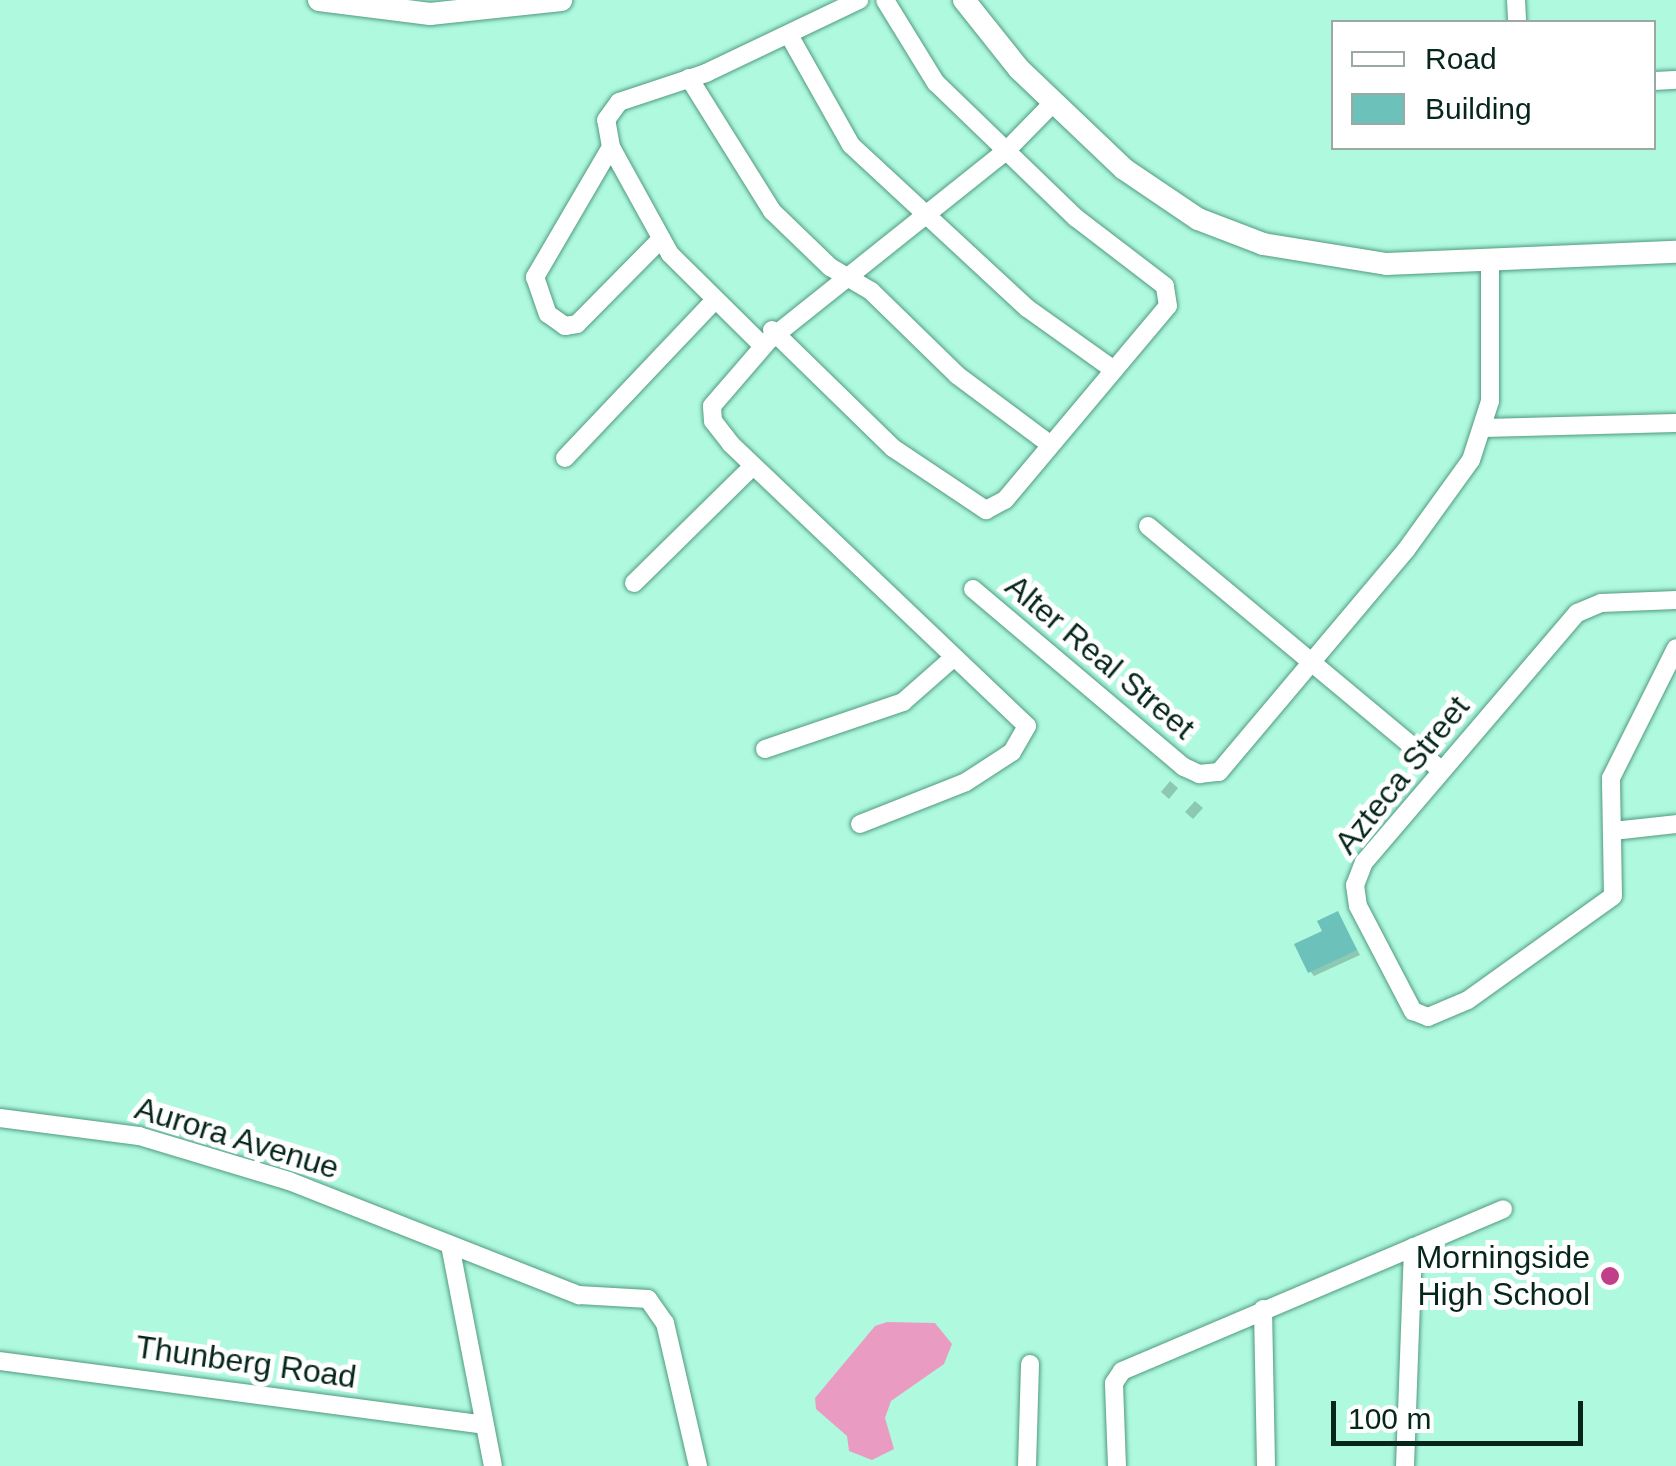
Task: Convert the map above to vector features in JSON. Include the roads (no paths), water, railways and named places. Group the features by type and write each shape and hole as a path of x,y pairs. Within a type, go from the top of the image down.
{"street":[{"path":"319,0 430,14 561,0"},
{"path":"860,0 790,35 612,108 606,120 611,148 661,240 714,301 770,338 873,431 976,509 998,506 1164,315 1168,290 1003,148 919,64 885,0"},
{"path":"964,0 1048,98 1158,194 1236,234 1344,261 1490,261 1676,252"},
{"path":"790,35 837,128 1027,308 1114,370"},
{"path":"689,78 756,192 843,276 871,291 957,375 1051,444"},
{"path":"860,824 966,782 1025,739 1027,726 1018,712 953,658 753,466 717,428 712,406 770,338 1003,148 1048,98"},
{"path":"611,148 535,277 548,314 565,326 578,324 661,240"},
{"name":"Alter Real Street","path":"974,589 1199,774 1225,767 1455,489 1484,428 1493,354 1490,261"},
{"path":"566,458 714,301"},
{"path":"1484,428 1676,423"},
{"path":"634,584 753,466"},
{"path":"1148,526 1316,660 1440,770"},
{"name":"Azteca Street","path":"1676,600 1612,601 1577,612 1372,850 1355,884 1397,987 1420,1014 1440,1015 1468,1000 1598,912 1616,886 1615,764 1676,648"},
{"path":"764,749 902,702 953,658"},
{"path":"1614,831 1676,824"},
{"name":"Aurora Avenue","path":"0,1118 140,1136 290,1180 578,1295 654,1302 666,1324 698,1466"},
{"path":"1117,1466 1117,1377 1263,1309 1503,1208"},
{"path":"450,1245 493,1466"},
{"path":"1405,1466 1413,1247"},
{"path":"1263,1309 1266,1466"},
{"name":"Thunberg Road","path":"0,1361 482,1425"},
{"path":"1028,1466 1030,1364"}],"place":[{"name":"Morningside High School","path":"1610,1276"}]}
